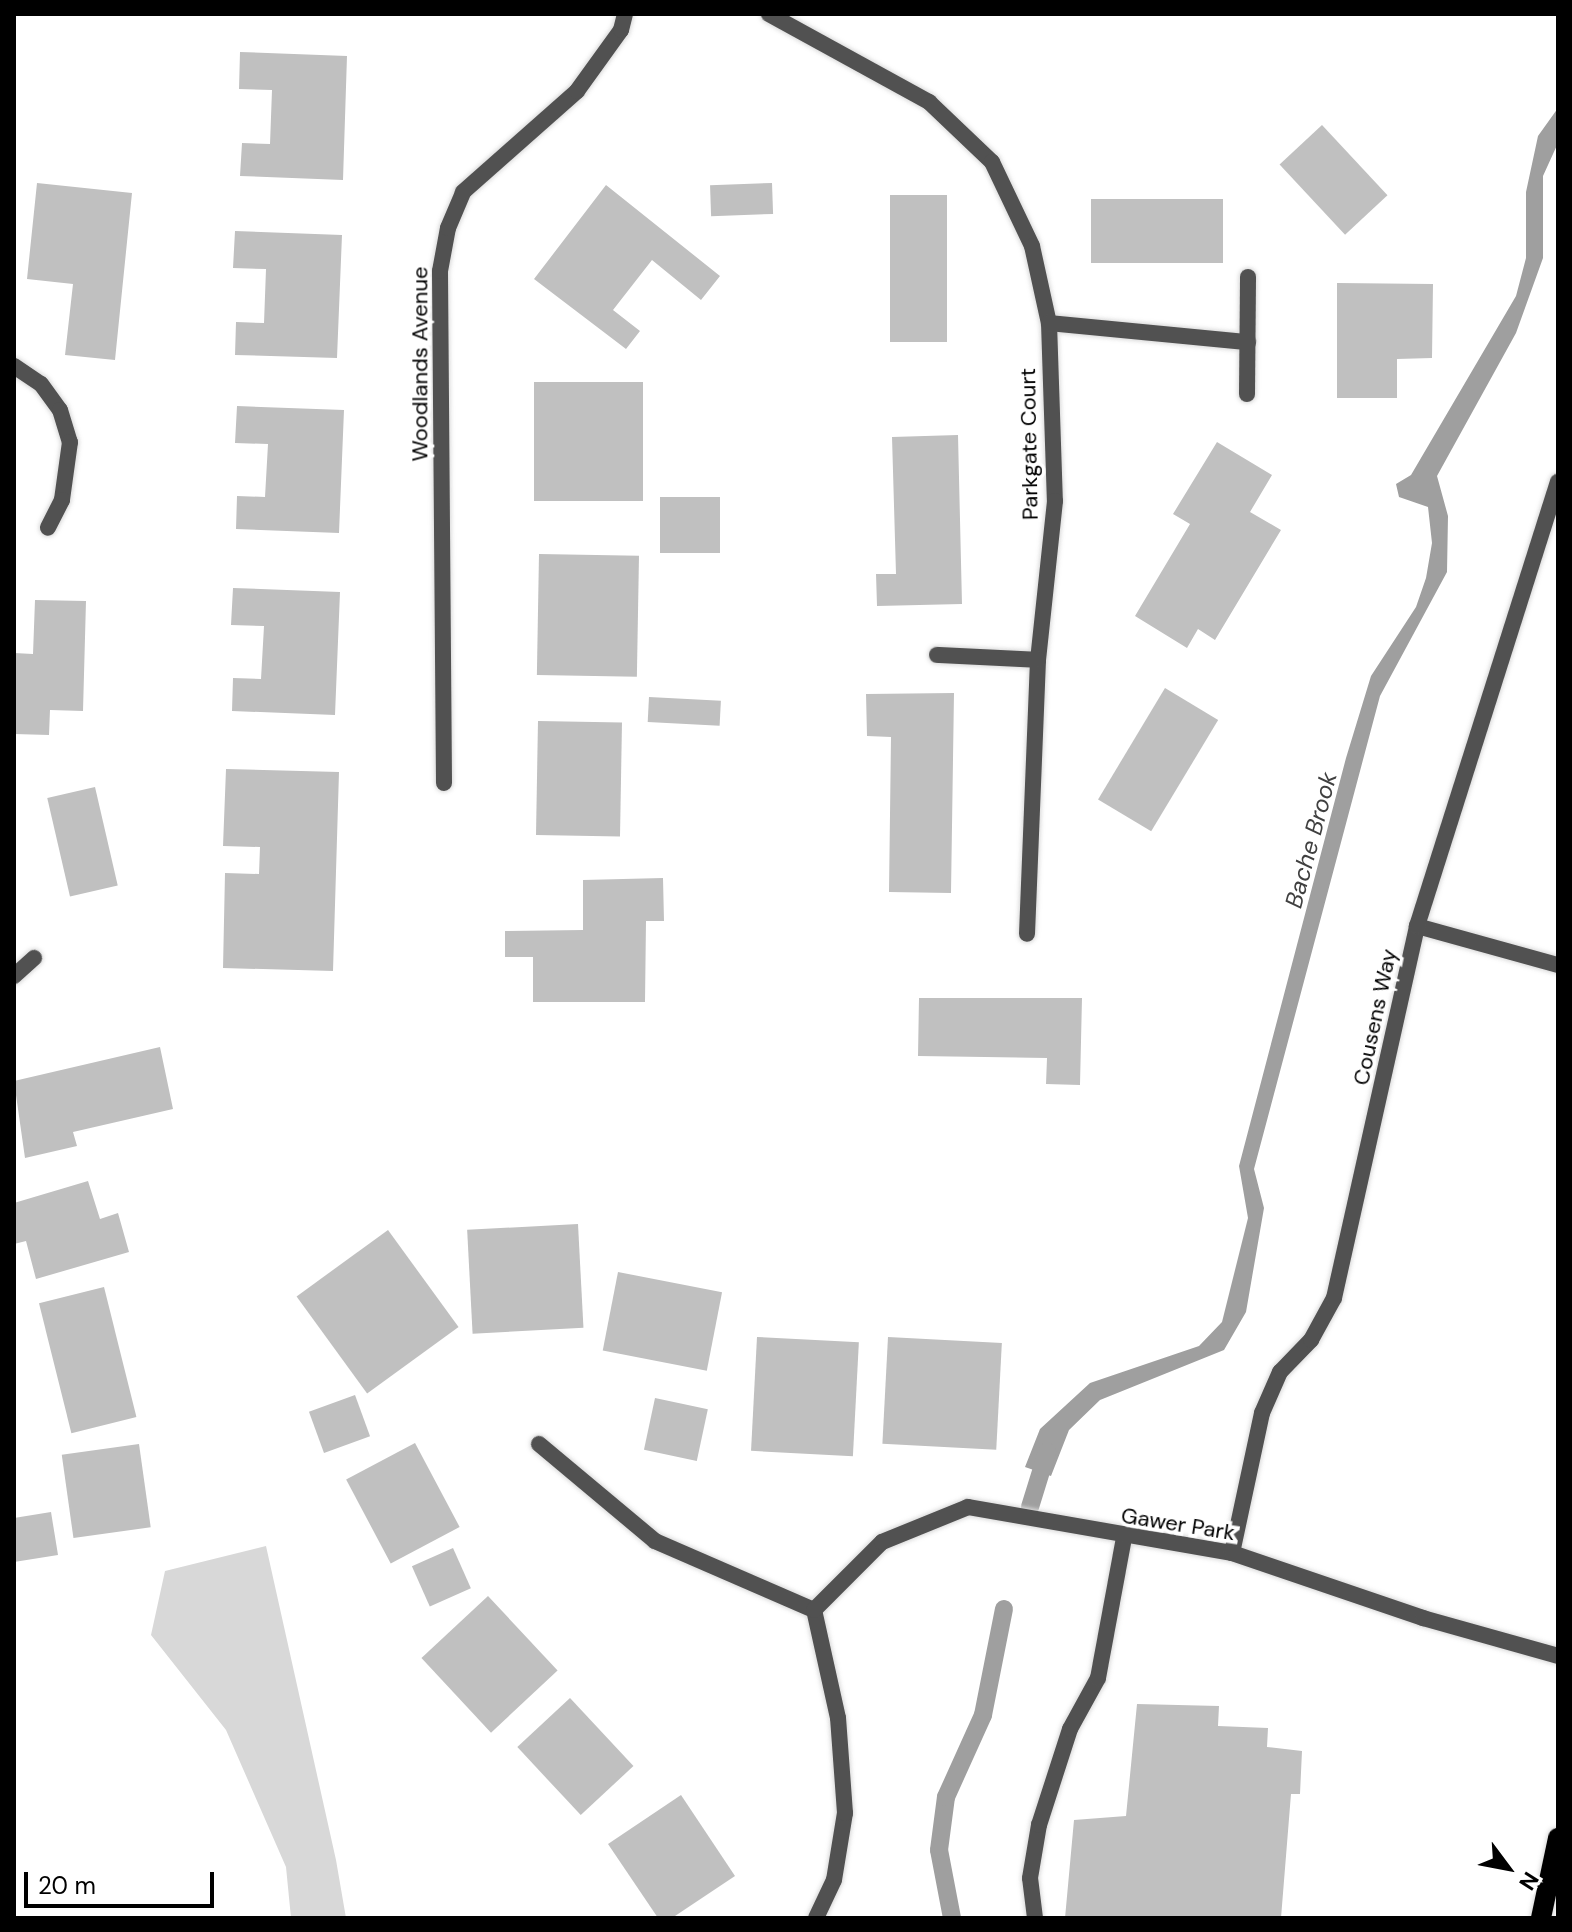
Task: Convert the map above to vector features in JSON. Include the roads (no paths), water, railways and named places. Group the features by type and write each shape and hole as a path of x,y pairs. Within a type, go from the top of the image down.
{"main road":[{"path":"1541,1918 1558,1838"}],"street":[{"name":"Woodlands Avenue","path":"444,783 440,271 448,228 463,192 577,91 621,30 625,14"},
{"name":"Parkgate Court","path":"769,14 929,102 992,162 1032,246 1049,323 1055,501 1038,660 1027,934"},
{"path":"1247,394 1248,277"},
{"path":"1049,323 1248,342"},
{"path":"14,366 41,384 60,410 70,442 62,500 48,528"},
{"name":"Cousens Way","path":"1232,1553 1262,1413 1280,1372 1311,1340 1334,1298 1417,926 1558,482"},
{"path":"937,655 1038,660"},
{"path":"1417,926 1558,965"},
{"path":"14,976 34,958"},
{"path":"539,1444 655,1541 814,1610 838,1718 845,1813 834,1880 816,1918"},
{"name":"Gawer Park","path":"814,1610 882,1542 968,1507 1124,1538 1232,1553 1423,1618 1558,1656"},
{"path":"1035,1918 1030,1878 1039,1825 1070,1729 1098,1678 1124,1538"}],"waterway":[{"name":"Bache Brook","path":"1030,1507 1047,1452"},
{"name":"Bache Brook","path":"952,1918 939,1850 946,1797 983,1715 1004,1609"}]}
